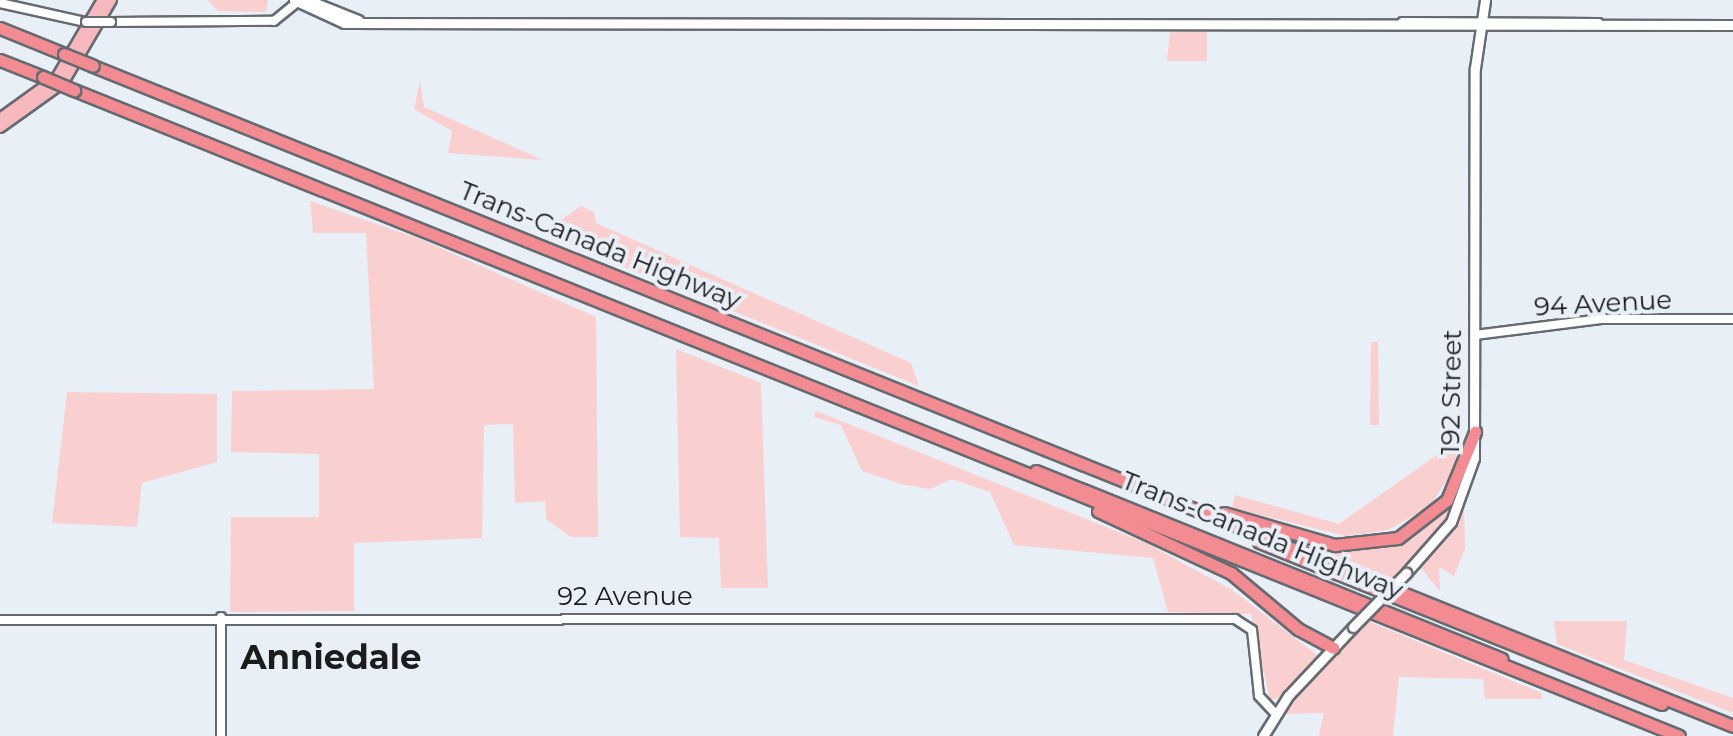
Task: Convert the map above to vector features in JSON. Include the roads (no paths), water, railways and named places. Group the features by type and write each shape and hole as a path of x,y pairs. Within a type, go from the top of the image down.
{"highway":[{"name":"Trans-Canada Highway","path":"0,28 1733,728"},
{"name":"Trans-Canada Highway","path":"0,60 1679,736"},
{"name":"Trans-Canada Highway","path":"898,421 1231,546 1605,706"},
{"path":"1157,493 1335,545 1367,545 1398,538 1447,500 1475,432"},
{"path":"1049,484 1231,573 1298,629 1333,648"}],"main road":[{"path":"0,119 57,78 103,0"},
{"path":"0,127 63,82 111,0"},
{"name":"192 Street","path":"1263,736 1275,713 1406,573 1460,507 1475,432 1481,24 1485,0"},
{"path":"300,1 369,23 1733,25"}],"street":[{"path":"0,3 86,22 274,21 300,1"},
{"name":"94 Avenue","path":"1475,335 1601,319 1733,319"},
{"path":"221,617 221,736"},
{"name":"92 Avenue","path":"0,620 221,617 1249,624 1259,696 1275,713"}],"district":[{"name":"Anniedale","path":"331,658"}]}
